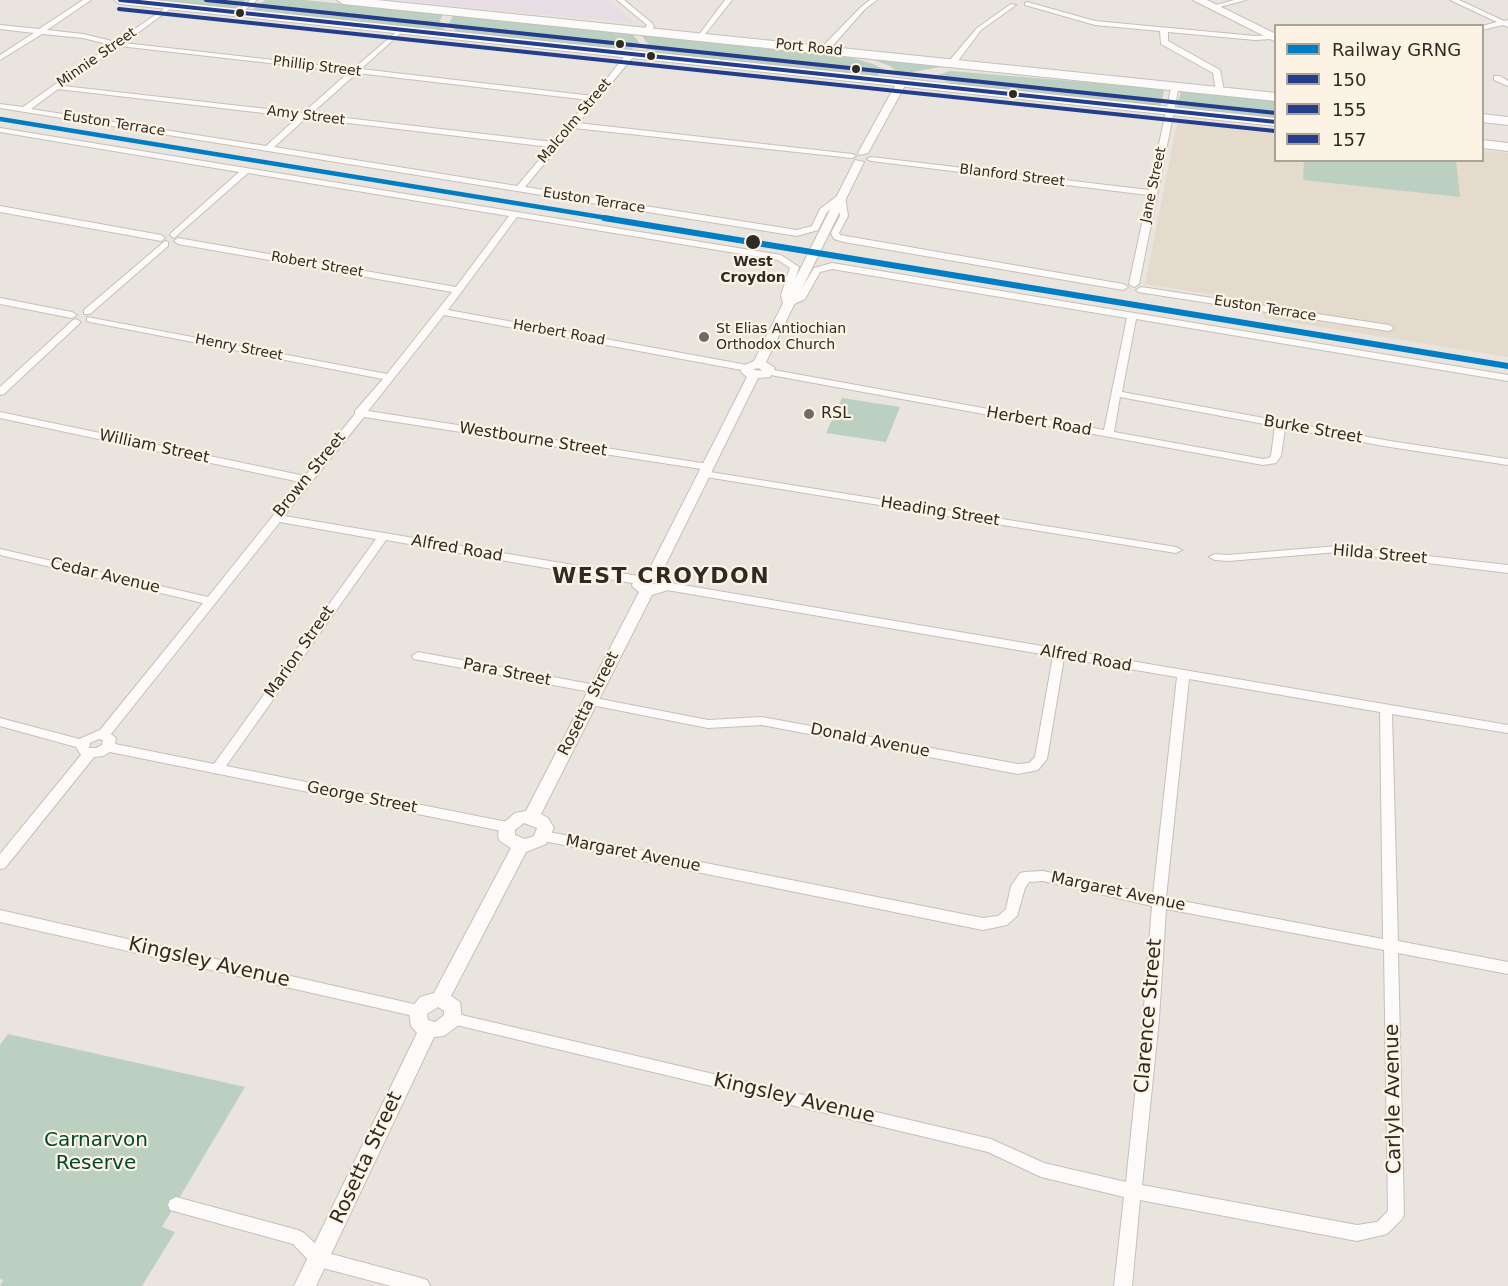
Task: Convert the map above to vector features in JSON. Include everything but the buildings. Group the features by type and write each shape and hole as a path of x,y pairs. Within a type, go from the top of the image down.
{"highway":[{"name":"Port Road","path":"120,0 1274,122"},
{"name":"Port Road","path":"343,0 838,51 946,67"},
{"path":"450,11 444,16 443,24 456,35"},
{"path":"624,30 642,42 640,47 631,54"},
{"path":"838,51 882,67 902,82 946,67 1000,72 1008,69 1274,97"},
{"path":"946,67 932,75 932,78 959,88"},
{"path":"1484,118 1508,121"},
{"path":"1484,143 1507,147"}],"main road":[{"path":"1198,0 1273,38"}],"street":[{"path":"0,58 88,0"},
{"path":"237,13 254,0"},
{"path":"620,0 650,24 651,27 647,32"},
{"path":"700,37 729,0"},
{"path":"824,50 862,8 874,0"},
{"path":"1212,7 1243,0"},
{"path":"1454,0 1507,23"},
{"path":"946,67 979,29 1012,3 1026,2 1095,23 1273,38"},
{"name":"Minnie Street","path":"24,110 171,6"},
{"path":"1484,28 1507,23"},
{"name":"Phillip Street","path":"0,27 83,36 117,44 594,98"},
{"path":"267,149 401,30"},
{"path":"1164,30 1164,42 1218,72 1220,91"},
{"name":"Malcolm Street","path":"519,189 631,54"},
{"path":"1497,78 1508,84"},
{"path":"654,574 788,304 823,239 861,157 902,82"},
{"name":"Jane Street","path":"1137,287 1175,86"},
{"name":"Amy Street","path":"57,87 555,145"},
{"name":"Euston Terrace","path":"0,106 797,233 814,228 823,211 842,196"},
{"name":"Blanford Street","path":"572,125 861,157 1153,193"},
{"path":"0,130 781,258 795,267 786,295 788,304"},
{"path":"0,209 163,241 176,238 245,171"},
{"path":"842,196 844,216 835,233 837,237 1123,287 1137,287"},
{"name":"Brown Street","path":"106,741 210,600 358,413 442,312 456,290 514,215"},
{"name":"Robert Street","path":"176,238 456,290"},
{"path":"0,302 74,319 89,315 163,241"},
{"path":"788,304 802,297 817,270 832,266 1508,378"},
{"name":"Euston Terrace","path":"1137,287 1389,328"},
{"name":"Herbert Road","path":"442,312 1263,462 1272,461 1276,456 1280,424"},
{"name":"Henry Street","path":"89,315 388,377"},
{"path":"1108,434 1118,394 1132,316"},
{"path":"0,392 74,319"},
{"name":"Burke Street","path":"1118,394 1508,462"},
{"name":"Westbourne Street","path":"358,413 706,471"},
{"name":"William Street","path":"0,415 307,480"},
{"name":"Heading Street","path":"706,471 1176,549"},
{"name":"Alfred Road","path":"275,518 383,536 643,586"},
{"name":"Marion Street","path":"218,768 383,536"},
{"name":"Hilda Street","path":"1215,557 1228,558 1338,549 1508,569"},
{"name":"Cedar Avenue","path":"0,552 210,600"},
{"path":"654,574 663,577 664,586 659,590 643,586 644,576 654,574"},
{"name":"Rosetta Street","path":"531,817 593,695 643,586"},
{"name":"Alfred Road","path":"664,586 1508,729"},
{"name":"Donald Avenue","path":"593,695 708,724 762,721 1018,769 1033,767 1041,759 1059,654"},
{"name":"Para Street","path":"418,656 593,695"},
{"name":"Clarence Street","path":"1123,1286 1183,675"},
{"name":"Carlyle Avenue","path":"1132,1191 1357,1233 1380,1229 1396,1214 1386,708"},
{"path":"0,722 86,749"},
{"path":"0,864 86,749 89,737 218,768"},
{"name":"George Street","path":"218,768 507,827"},
{"path":"531,817 542,822 546,828 544,836 536,843 521,846 506,837 507,827 516,819 531,817"},
{"name":"Margaret Avenue","path":"544,836 983,924 1002,921 1012,912 1018,886 1025,877 1042,876 1159,902 1508,968"},
{"path":"440,999 521,846"},
{"name":"Kingsley Avenue","path":"0,916 418,1011"},
{"path":"440,999 453,1007 453,1019 443,1028 428,1030 417,1022 418,1011 427,1002 440,999"},
{"name":"Kingsley Avenue","path":"453,1019 991,1146 1041,1170 1132,1191"},
{"name":"Rosetta Street","path":"305,1286 428,1030"},
{"path":"176,1205 298,1238 319,1259 421,1286"}],"shaded area":[{"path":"391,0 608,0 636,23"},
{"path":"1178,119 1274,129 1274,162 1484,162 1484,151 1508,153 1508,357 1264,318 1260,302 1145,284"}],"green space":[{"path":"141,0 246,0 233,10"},
{"path":"265,0 304,0 443,14 439,23 447,32 251,11"},
{"path":"453,16 609,29 633,35 639,42 629,52 464,34 456,31 449,23"},
{"path":"641,35 853,58 873,64 893,74 879,73 877,76 645,53 649,45"},
{"path":"870,59 946,66 901,74 888,65"},
{"path":"950,71 1158,88 1164,91 1161,105 1154,107 951,83 939,79 938,75"},
{"path":"1181,92 1274,101 1274,119 1176,108"},
{"path":"1304,162 1456,162 1460,197 1303,180"},
{"path":"842,398 900,407 886,442 826,433"},
{"name":"Carnarvon Reserve","path":"8,1034 245,1087 162,1227 175,1232 142,1286 0,1286 3,1280 0,1279 0,1045"}],"rail line":[{"name":"GRNG","path":"0,119 1508,366"}],"transit line":[{"name":"150","path":"120,0 1274,122"},
{"name":"157","path":"206,0 1274,113"},
{"name":"155","path":"119,9 1274,131"}],"place":[{"name":"West Croydon","path":"753,242"},
{"name":"St Elias Antiochian Orthodox Church","path":"704,337"},
{"name":"RSL","path":"809,414"}],"district":[{"name":"WEST CROYDON","path":"661,577"}]}
